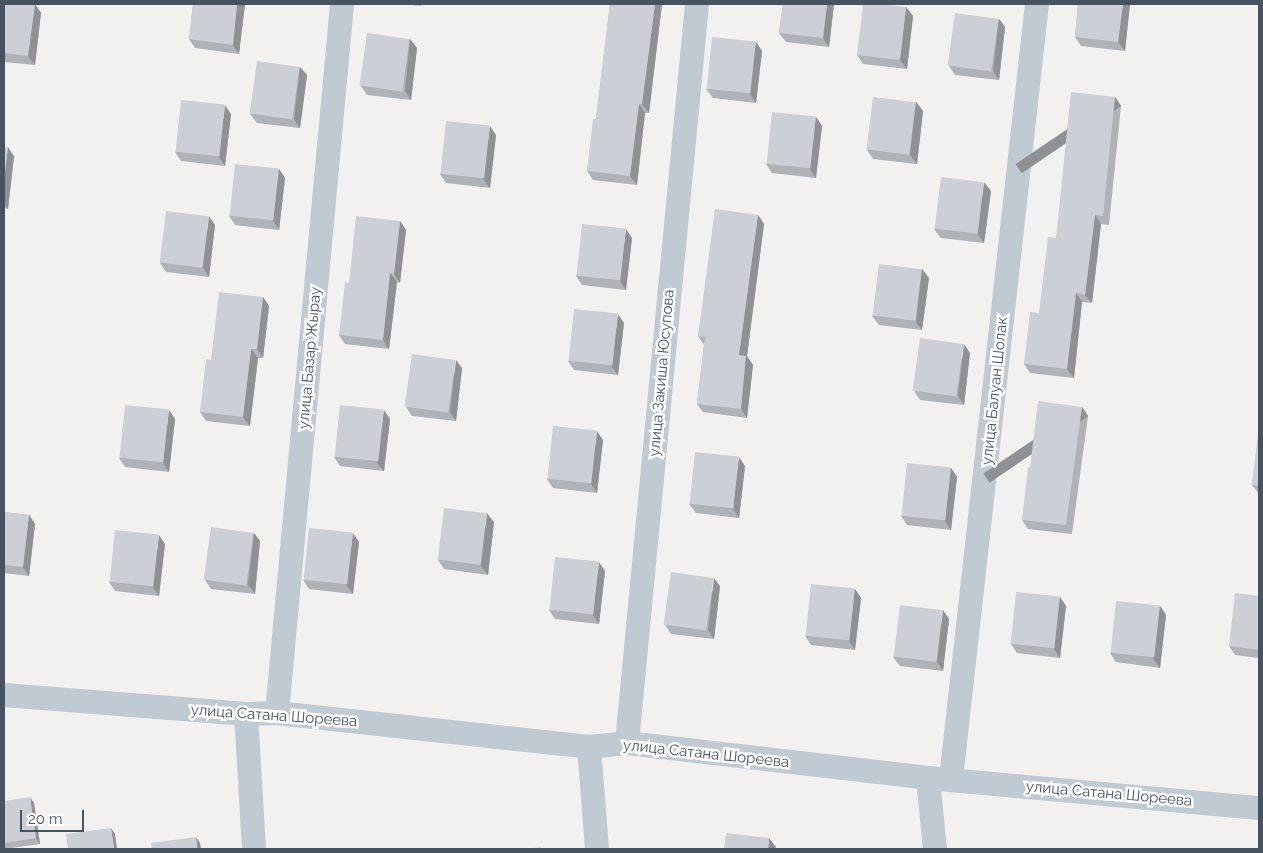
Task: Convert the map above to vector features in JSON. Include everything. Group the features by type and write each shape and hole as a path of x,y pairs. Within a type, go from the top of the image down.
{"street":[{"name":"улица Базар Жырау","path":"277,713 342,4"},
{"name":"улица Закиша Юсупова","path":"627,743 697,4"},
{"name":"улица Балуан Шолак","path":"935,849 940,778 1037,4"},
{"name":"улица Сатана Шореева","path":"4,695 246,714 277,713 589,747 627,743 940,778 1259,808"},
{"path":"246,714 254,849"},
{"path":"589,747 597,849"}],"building":[{"path":"4,4 35,4 28,56 4,53"},
{"path":"193,4 237,4 233,45 189,39"},
{"path":"610,4 655,4 642,104 639,104 630,176 587,171 593,119 596,119"},
{"path":"783,4 827,4 823,38 779,33"},
{"path":"863,4 906,7 900,60 857,55"},
{"path":"1078,4 1123,4 1118,42 1075,37"},
{"path":"955,13 999,19 991,72 948,65"},
{"path":"367,33 410,39 402,91 360,85"},
{"path":"712,37 756,42 750,93 707,89"},
{"path":"257,61 300,67 292,119 250,113"},
{"path":"1071,92 1115,97 1103,216 1095,215 1085,295 1076,293 1067,369 1024,364 1030,312 1039,313 1048,237 1056,238"},
{"path":"873,97 916,102 909,155 867,150"},
{"path":"181,100 225,105 219,156 176,152"},
{"path":"772,112 816,117 810,168 767,164"},
{"path":"446,121 490,126 484,178 440,174"},
{"path":"4,147 8,147 4,180"},
{"path":"235,164 279,169 273,220 230,216"},
{"path":"941,177 984,182 977,234 935,229"},
{"path":"715,209 758,215 739,355 746,356 741,409 697,404 705,337 698,336"},
{"path":"166,211 209,216 202,268 160,263"},
{"path":"356,216 400,221 394,274 390,273 383,340 339,335 345,282 349,283"},
{"path":"582,224 626,229 620,280 577,276"},
{"path":"879,264 922,269 915,321 873,316"},
{"path":"219,292 263,297 257,349 251,349 243,417 200,412 206,359 211,360"},
{"path":"574,309 618,314 612,365 569,361"},
{"path":"920,338 964,344 956,397 913,390"},
{"path":"412,354 456,360 448,413 405,406"},
{"path":"1038,401 1082,407 1066,525 1022,520"},
{"path":"125,405 169,410 163,462 119,458"},
{"path":"340,405 384,410 378,461 335,457"},
{"path":"553,426 597,431 591,483 547,479"},
{"path":"1259,433 1259,486 1252,485"},
{"path":"695,452 739,457 733,508 690,504"},
{"path":"907,463 951,468 945,520 901,516"},
{"path":"444,508 487,513 480,565 438,560"},
{"path":"4,512 29,515 23,567 4,565"},
{"path":"211,527 254,533 246,585 204,579"},
{"path":"309,528 353,533 347,584 304,580"},
{"path":"115,530 159,535 153,586 110,582"},
{"path":"555,557 599,562 593,614 549,610"},
{"path":"671,572 714,578 706,630 664,624"},
{"path":"811,584 855,589 849,640 806,636"},
{"path":"1016,592 1060,597 1054,648 1011,644"},
{"path":"1235,593 1259,596 1259,650 1229,646"},
{"path":"1116,601 1160,606 1154,657 1111,653"},
{"path":"900,605 943,610 936,662 894,657"},
{"path":"30,797 36,838 4,843 4,801"},
{"path":"111,828 114,849 68,849 66,834"},
{"path":"726,833 769,838 768,849 724,849"},
{"path":"196,837 197,849 152,849 151,843"}]}
